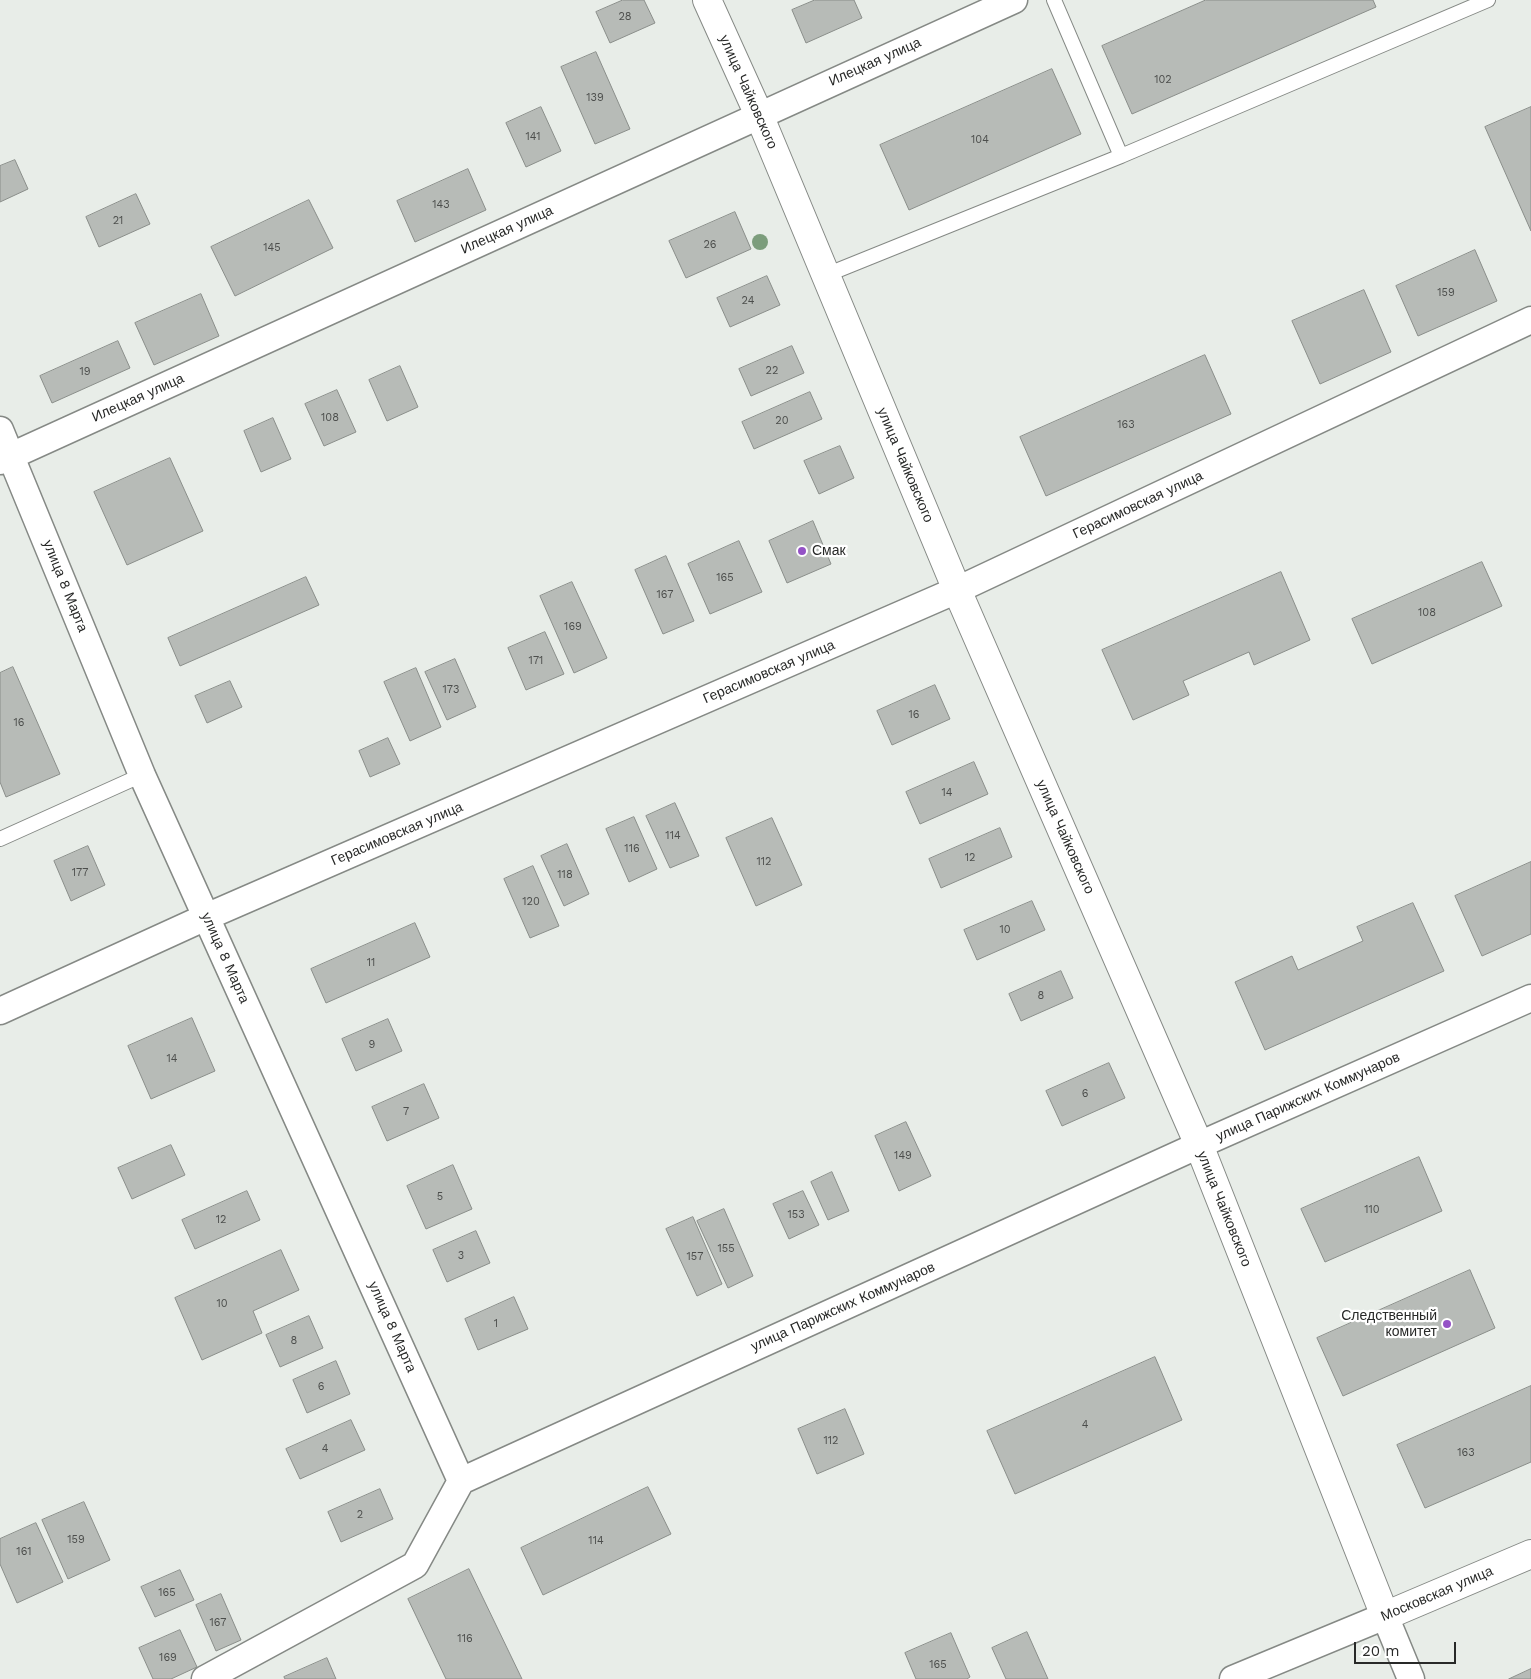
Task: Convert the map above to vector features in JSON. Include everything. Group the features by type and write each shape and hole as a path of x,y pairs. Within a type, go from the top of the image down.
{"street":[{"name":"улица Чайковского","path":"707,0 759,114 957,590 1199,1145 1411,1679"},
{"name":"Илецкая улица","path":"5,458 759,114 1014,0"},
{"name":"Герасимовская улица","path":"0,1011 206,917 957,590 1531,320"},
{"name":"улица 8 Марта","path":"0,430 5,458 142,775 461,1481"},
{"name":"улица Парижских Коммунаров","path":"461,1481 1199,1145 1531,998"},
{"path":"205,1679 415,1565 461,1481"},
{"name":"Московская улица","path":"1233,1679 1531,1554"}],"lane":[{"path":"1054,0 1121,156"},
{"path":"826,275 1121,156 1488,0"},
{"path":"0,839 142,775"}],"building":[{"path":"623,0 644,0 655,23 610,43 596,12"},
{"path":"815,0 854,0 862,18 806,43 792,10"},
{"path":"1206,0 1373,0 1376,7 1132,114 1102,46"},
{"path":"596,52 630,129 595,144 561,67"},
{"path":"1052,69 1081,134 909,210 880,145"},
{"path":"541,107 561,151 526,167 506,123"},
{"path":"1531,107 1531,231 1485,127"},
{"path":"15,160 28,189 0,202 0,166"},
{"path":"468,169 486,210 415,242 397,201"},
{"path":"136,194 150,224 99,247 86,217"},
{"path":"309,200 333,248 235,296 211,247"},
{"path":"735,212 751,249 686,278 669,241"},
{"path":"1475,250 1497,301 1418,336 1396,286"},
{"path":"767,276 780,305 730,327 717,298"},
{"path":"1364,290 1391,352 1320,384 1292,321"},
{"path":"201,294 219,336 154,365 135,323"},
{"path":"118,341 130,368 52,403 40,376"},
{"path":"792,346 804,373 751,396 739,369"},
{"path":"1205,355 1231,414 1046,496 1020,437"},
{"path":"400,366 418,407 387,421 369,380"},
{"path":"337,390 356,432 324,446 305,404"},
{"path":"810,392 822,419 754,449 742,422"},
{"path":"273,418 291,459 261,472 244,431"},
{"path":"840,446 854,478 819,494 804,461"},
{"path":"170,458 203,531 127,565 94,492"},
{"path":"813,521 831,564 787,583 769,541"},
{"path":"739,541 762,592 710,614 688,564"},
{"path":"666,556 694,621 663,634 635,570"},
{"path":"1482,562 1502,606 1372,664 1352,619"},
{"path":"1281,572 1310,640 1254,665 1249,652 1183,681 1189,695 1133,720 1102,650"},
{"path":"306,577 319,605 180,666 168,638"},
{"path":"572,582 607,658 574,673 540,596"},
{"path":"545,632 564,674 526,690 508,648"},
{"path":"455,659 476,707 447,720 425,672"},
{"path":"13,667 60,774 6,797 0,782 0,673"},
{"path":"416,668 441,727 410,741 384,682"},
{"path":"230,681 242,707 207,723 195,696"},
{"path":"935,685 950,719 892,745 877,711"},
{"path":"388,738 400,764 370,777 359,751"},
{"path":"974,762 988,794 920,824 906,792"},
{"path":"675,803 699,856 670,868 646,816"},
{"path":"634,817 657,869 629,882 606,829"},
{"path":"772,818 802,885 756,906 726,838"},
{"path":"1000,828 1012,857 941,888 929,859"},
{"path":"567,844 589,894 564,906 541,856"},
{"path":"88,846 105,885 71,901 54,861"},
{"path":"1531,862 1531,934 1482,956 1455,896"},
{"path":"533,866 559,926 530,938 504,879"},
{"path":"1032,901 1045,930 977,960 964,930"},
{"path":"1413,903 1444,971 1265,1050 1235,982 1292,956 1298,970 1363,941 1357,927"},
{"path":"415,923 430,957 326,1003 311,969"},
{"path":"1061,971 1073,998 1021,1021 1009,994"},
{"path":"192,1018 215,1071 151,1099 128,1046"},
{"path":"388,1019 402,1051 356,1071 342,1039"},
{"path":"1109,1063 1125,1098 1062,1126 1046,1091"},
{"path":"424,1084 439,1118 387,1141 372,1107"},
{"path":"906,1122 931,1176 899,1191 875,1136"},
{"path":"171,1145 185,1175 132,1199 118,1168"},
{"path":"1419,1157 1442,1211 1325,1262 1301,1209"},
{"path":"453,1165 472,1209 426,1229 407,1186"},
{"path":"832,1172 849,1211 828,1220 811,1182"},
{"path":"247,1191 260,1220 195,1249 182,1220"},
{"path":"803,1191 819,1225 789,1239 773,1204"},
{"path":"724,1209 753,1276 728,1288 697,1221"},
{"path":"693,1217 722,1284 697,1296 666,1229"},
{"path":"476,1231 490,1263 447,1282 433,1250"},
{"path":"281,1250 299,1290 253,1311 262,1333 202,1360 175,1298"},
{"path":"1470,1270 1495,1328 1343,1396 1317,1338"},
{"path":"514,1297 528,1329 478,1350 465,1319"},
{"path":"309,1316 323,1348 280,1367 266,1335"},
{"path":"1155,1357 1182,1420 1015,1494 987,1431"},
{"path":"336,1361 350,1394 307,1413 293,1380"},
{"path":"1531,1386 1531,1462 1425,1508 1397,1445"},
{"path":"845,1409 864,1454 817,1474 798,1429"},
{"path":"351,1420 365,1450 300,1479 286,1449"},
{"path":"648,1487 671,1534 543,1595 521,1548"},
{"path":"380,1489 393,1519 341,1542 328,1512"},
{"path":"84,1502 110,1560 68,1579 42,1520"},
{"path":"36,1523 63,1582 17,1603 0,1564 0,1539"},
{"path":"469,1569 522,1679 446,1679 408,1599"},
{"path":"180,1570 194,1600 155,1617 141,1587"},
{"path":"221,1594 241,1640 216,1651 196,1605"},
{"path":"180,1630 197,1667 171,1679 153,1679 139,1648"},
{"path":"1027,1632 1048,1679 1006,1679 992,1648"},
{"path":"951,1633 970,1677 967,1679 916,1679 905,1653"},
{"path":"327,1658 336,1679 285,1679 284,1677"},
{"path":"1531,1669 1531,1679 1509,1679"}],"place":[{"name":"Смак","path":"802,551"},
{"name":"Следственный комитет","path":"1447,1324"}]}
